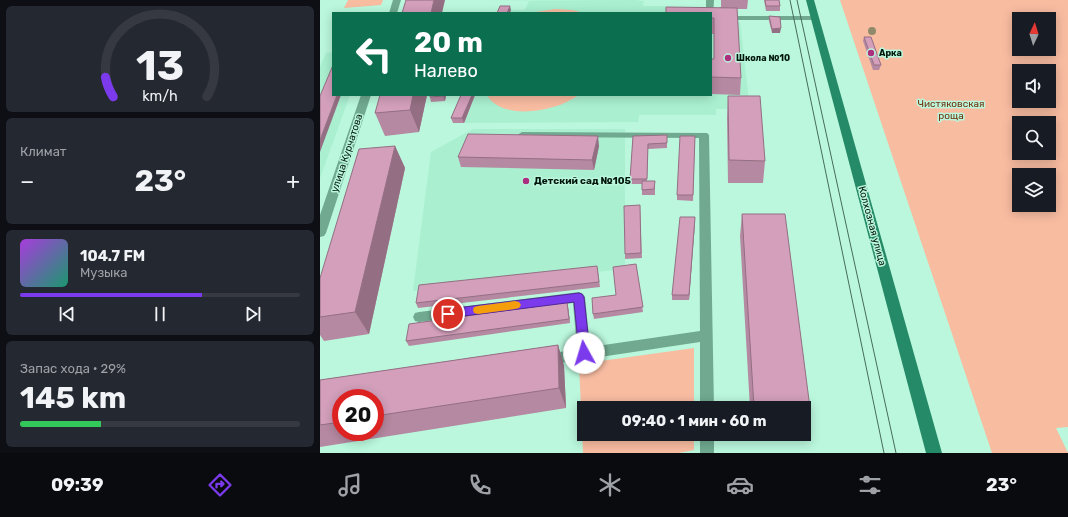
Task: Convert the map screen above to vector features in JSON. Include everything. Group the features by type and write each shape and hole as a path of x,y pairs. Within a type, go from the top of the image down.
{"main road":[{"name":"Колхозная улица","path":"810,0 934,453"}],"street":[{"path":"393,12 398,0"},
{"name":"улица Курчатова","path":"320,233 366,96"}],"lane":[{"path":"710,0 710,12"},
{"path":"712,18 815,18"},
{"path":"514,135 704,135 707,401"},
{"path":"419,317 579,297 584,353"},
{"path":"538,360 706,336"},
{"path":"707,441 707,453"}],"shaded area":[{"path":"634,0 644,1 643,6 666,6 666,12 510,12 511,10 525,10 529,1 489,1"},
{"name":"Школа №10","path":"712,22 740,22 750,109 716,109 716,115 639,115 638,122 464,123 475,96 712,96"},
{"path":"332,52 332,96 350,96 320,178 320,67 326,53"},
{"name":"Детский сад №105","path":"473,129 625,129 625,269 413,291 431,152"}],"green space":[{"path":"348,0 383,0 381,5 344,8"},
{"name":"Чистяковская роща","path":"840,0 1068,0 1068,427 1056,428 1068,453 992,453"},
{"path":"555,9 580,12 536,12"},
{"path":"488,96 576,96 558,106 531,111 505,109 494,103"},
{"path":"694,348 694,401 581,401 579,364"},
{"path":"582,441 694,441 694,450 679,453 583,453"}],"building":[{"path":"406,0 434,0 431,12 402,12"},
{"path":"765,0 779,0 780,6 766,6"},
{"path":"500,6 510,6 507,12 497,12"},
{"path":"666,7 737,8 741,78 712,77 712,59 714,59 714,18 712,18 712,12 666,12"},
{"path":"769,16 780,17 781,28 772,29"},
{"path":"864,37 871,37 881,65 874,65"},
{"path":"332,67 332,96 337,96 320,140 320,96"},
{"path":"380,96 413,96 410,110 375,113"},
{"path":"461,96 472,96 462,118 451,118"},
{"path":"728,96 760,96 765,161 729,160"},
{"path":"468,134 598,136 592,160 458,157"},
{"path":"667,135 667,143 648,144 647,179 630,179 633,136"},
{"path":"680,136 695,136 693,195 677,195"},
{"path":"395,146 355,312 320,317 320,278 359,149"},
{"path":"642,181 655,181 654,189 642,190"},
{"path":"640,205 641,253 625,254 624,206"},
{"path":"742,214 785,214 809,401 754,401"},
{"path":"680,217 695,217 689,295 672,295"},
{"path":"636,264 643,307 593,314 592,298 616,295 613,267"},
{"path":"597,266 599,282 416,303 419,285"},
{"path":"567,302 569,319 406,341 409,324"},
{"path":"558,345 559,388 384,415 384,389 332,389 332,423 320,425 320,380"}],"tram line":[{"path":"790,0 884,453"},
{"path":"797,0 896,453"}],"slow traffic":[{"path":"478,310 515,305"}],"place":[{"name":"Арка","path":"871,53"},
{"name":"Школа №10","path":"728,58"},
{"name":"Детский сад №105","path":"526,181"}],"route":[{"path":"448,314 579,297 584,353"}]}
